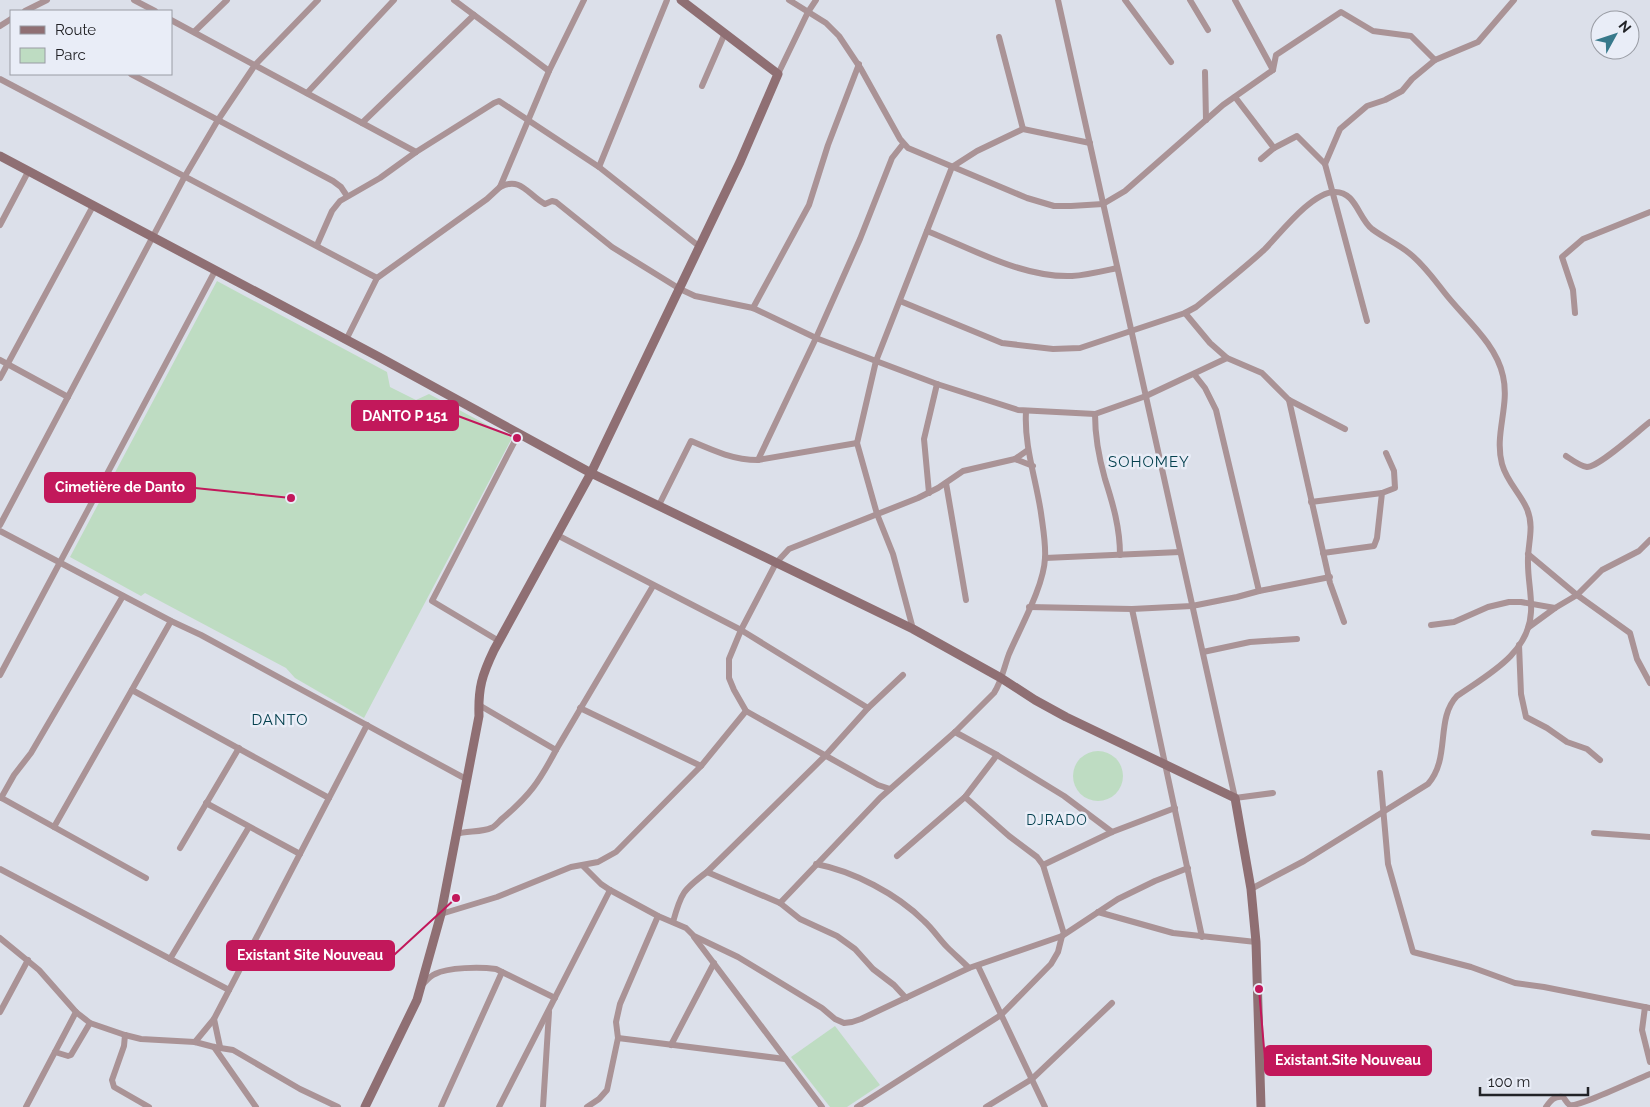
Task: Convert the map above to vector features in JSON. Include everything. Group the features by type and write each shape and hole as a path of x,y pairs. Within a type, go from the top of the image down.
{"street":[{"path":"27,10 47,0"},
{"path":"134,0 153,10"},
{"path":"194,32 227,0"},
{"path":"0,524 185,176 218,120 255,65 318,0"},
{"path":"307,93 394,0"},
{"path":"454,0 548,71"},
{"path":"500,187 548,71 582,2 574,0"},
{"path":"599,167 667,0"},
{"path":"681,0 778,74"},
{"path":"789,0 834,30 859,64 903,144 908,148 1042,203 1071,206 1103,204 1125,191 1206,120 1273,70 1276,55 1341,12 1373,31 1411,36 1434,60"},
{"path":"365,1107 417,1000 441,914 479,716 482,675 498,641 591,473 740,162 778,74 808,12 816,0"},
{"path":"1058,0 1235,798 1251,889 1256,942 1261,1107"},
{"path":"1125,0 1172,62"},
{"path":"1190,0 1208,30"},
{"path":"1235,0 1273,70"},
{"path":"1325,164 1340,129 1367,106 1385,100 1402,91 1412,79 1434,60 1478,42 1514,0"},
{"path":"362,123 474,15"},
{"path":"172,21 416,152"},
{"path":"702,86 725,33"},
{"path":"999,37 1023,129"},
{"path":"753,308 808,205 828,145 859,64"},
{"path":"1205,72 1206,120"},
{"path":"133,75 334,182 341,187 347,196"},
{"path":"0,79 377,278"},
{"path":"1235,97 1274,148"},
{"path":"316,245 335,206 347,196 380,178 416,152 497,101 502,102 599,167 700,247"},
{"path":"913,629 893,554 878,514 857,443 876,361 952,167 978,151 1023,129 1090,143"},
{"path":"1261,159 1274,148 1297,136 1325,164 1367,321"},
{"path":"758,460 870,218 892,158 903,144"},
{"path":"0,156 591,473 913,629 1066,717 1235,798 1273,793"},
{"path":"0,225 28,172"},
{"path":"346,340 377,278 487,199 500,187 513,183 520,185 545,204 552,201 556,202 612,246 680,289 695,296 753,308 816,338 876,361 937,384 1026,412 1094,414 1146,396 1227,358"},
{"path":"900,301 1002,343 1053,350 1080,348 1185,313 1196,307 1246,266 1315,200 1332,192 1344,193 1371,228 1408,252 1424,267 1484,340 1496,358 1503,375 1506,392 1500,435 1501,462 1510,484 1528,509 1531,536 1528,554 1531,604 1528,628 1519,645 1506,661 1451,702 1447,711 1440,760 1434,777 1428,784 1304,861 1251,889"},
{"path":"0,378 93,206"},
{"path":"1575,313 1573,290 1562,256 1583,239 1650,212"},
{"path":"927,231 1026,271 1052,276 1073,276 1117,268"},
{"path":"0,675 215,271"},
{"path":"1185,313 1200,333 1227,358 1262,372 1289,400 1345,429"},
{"path":"0,360 68,397"},
{"path":"1194,374 1205,388 1216,410 1259,591"},
{"path":"930,493 924,439 937,384"},
{"path":"1289,400 1311,502 1330,578 1344,622"},
{"path":"780,903 880,798 955,732 994,693 1042,575 1046,558 1042,514 1028,450 1026,412"},
{"path":"1094,414 1095,435 1119,530 1120,554"},
{"path":"1566,456 1586,467 1593,466 1650,422"},
{"path":"498,641 432,600 518,433"},
{"path":"659,505 691,441 734,458 758,460 857,443"},
{"path":"890,789 878,785 746,711 729,678 729,659 741,630 776,563 788,549 930,493 963,471 1015,459 1028,450"},
{"path":"1311,502 1382,493 1394,488 1394,471 1386,453"},
{"path":"1015,459 1033,466"},
{"path":"946,483 966,600"},
{"path":"1324,553 1374,546 1377,538 1382,493"},
{"path":"0,531 201,635 466,779"},
{"path":"557,535 741,630 868,708"},
{"path":"1528,628 1555,608 1577,595 1602,570 1638,551 1650,540"},
{"path":"1046,558 1180,552"},
{"path":"1528,554 1577,595 1630,633 1638,659 1650,683"},
{"path":"1029,607 1132,609 1192,606 1330,578"},
{"path":"456,834 491,828 517,806 532,790 542,777 580,708 653,586"},
{"path":"123,596 31,753 14,775 1,797 146,878"},
{"path":"1431,625 1454,622 1496,604 1521,602 1555,608"},
{"path":"1132,609 1202,937"},
{"path":"54,827 171,621"},
{"path":"1203,652 1250,642 1297,639"},
{"path":"1519,645 1521,694 1526,717 1547,728 1567,742 1587,749 1600,760"},
{"path":"673,922 682,895 688,886 707,872 825,756 868,708 903,675"},
{"path":"132,690 329,798"},
{"path":"479,705 556,750"},
{"path":"580,708 701,766"},
{"path":"441,914 497,897 571,867 598,862 616,852 701,766 746,711"},
{"path":"195,1042 214,1019 367,725"},
{"path":"955,732 1064,796 1112,832"},
{"path":"180,848 239,748"},
{"path":"897,856 965,796 997,755"},
{"path":"1380,774 1388,864 1413,952 1471,967 1515,983 1647,1007 1642,1030 1650,1062"},
{"path":"878,785 880,798"},
{"path":"857,1107 1002,1015 1051,964 1058,952 1063,936 1043,865 1037,857 1009,836 965,796"},
{"path":"206,803 300,854"},
{"path":"1043,865 1112,832 1175,808"},
{"path":"170,959 250,826"},
{"path":"1594,833 1650,837"},
{"path":"826,854 832,867"},
{"path":"816,864 832,867 867,882 905,905 925,921 947,947 969,968"},
{"path":"583,866 610,890 658,916 686,928 694,936 822,1107"},
{"path":"694,936 738,957 822,1008 835,1019 844,1023 852,1022 969,968 1063,936 1135,890 1188,868"},
{"path":"0,869 229,990"},
{"path":"707,872 780,903 800,919 836,936 855,949 872,969 894,985 906,998"},
{"path":"499,1107 610,890"},
{"path":"1098,912 1173,934 1256,942"},
{"path":"587,1107 599,1099 607,1090 618,1038 616,1022 620,1004 658,916"},
{"path":"0,938 39,970 76,1012 90,1023 141,1039 195,1042 233,1050 300,1089 338,1107"},
{"path":"0,1012 28,960"},
{"path":"671,1045 714,963"},
{"path":"978,966 1045,1107"},
{"path":"421,985 436,973 446,970 485,967 502,972 555,998"},
{"path":"441,1107 502,972"},
{"path":"986,1107 1032,1079 1112,1003"},
{"path":"543,1107 550,1008"},
{"path":"26,1107 76,1012"},
{"path":"214,1019 217,1047 256,1107"},
{"path":"55,1052 68,1056 71,1055 90,1023"},
{"path":"125,1035 124,1046 112,1084 142,1105 149,1107"},
{"path":"618,1038 785,1058"},
{"path":"124,1046 141,1039"},
{"path":"1546,1107 1557,1096 1562,1097 1568,1105 1572,1106 1587,1102 1650,1074"}],"green space":[{"path":"217,281 387,372 390,387 416,400 429,394 512,438 364,718 295,678 286,668 145,593 141,596 70,557"},
{"path":"1098,751 1107,753 1118,762 1123,776 1121,785 1112,796 1098,801 1089,799 1078,790 1073,776 1075,767 1084,756"},
{"path":"835,1026 880,1085 847,1107 830,1107 791,1057"}],"place":[{"name":"DANTO P 151","path":"517,438"},
{"name":"Cimetière de Danto","path":"291,498"},
{"name":"Existant Site Nouveau","path":"456,898"},
{"name":"Existant.Site Nouveau","path":"1259,989"}],"district":[{"name":"SOHOMEY","path":"1149,462"},
{"name":"DANTO","path":"280,720"},
{"name":"DJRADO","path":"1057,820"}]}
